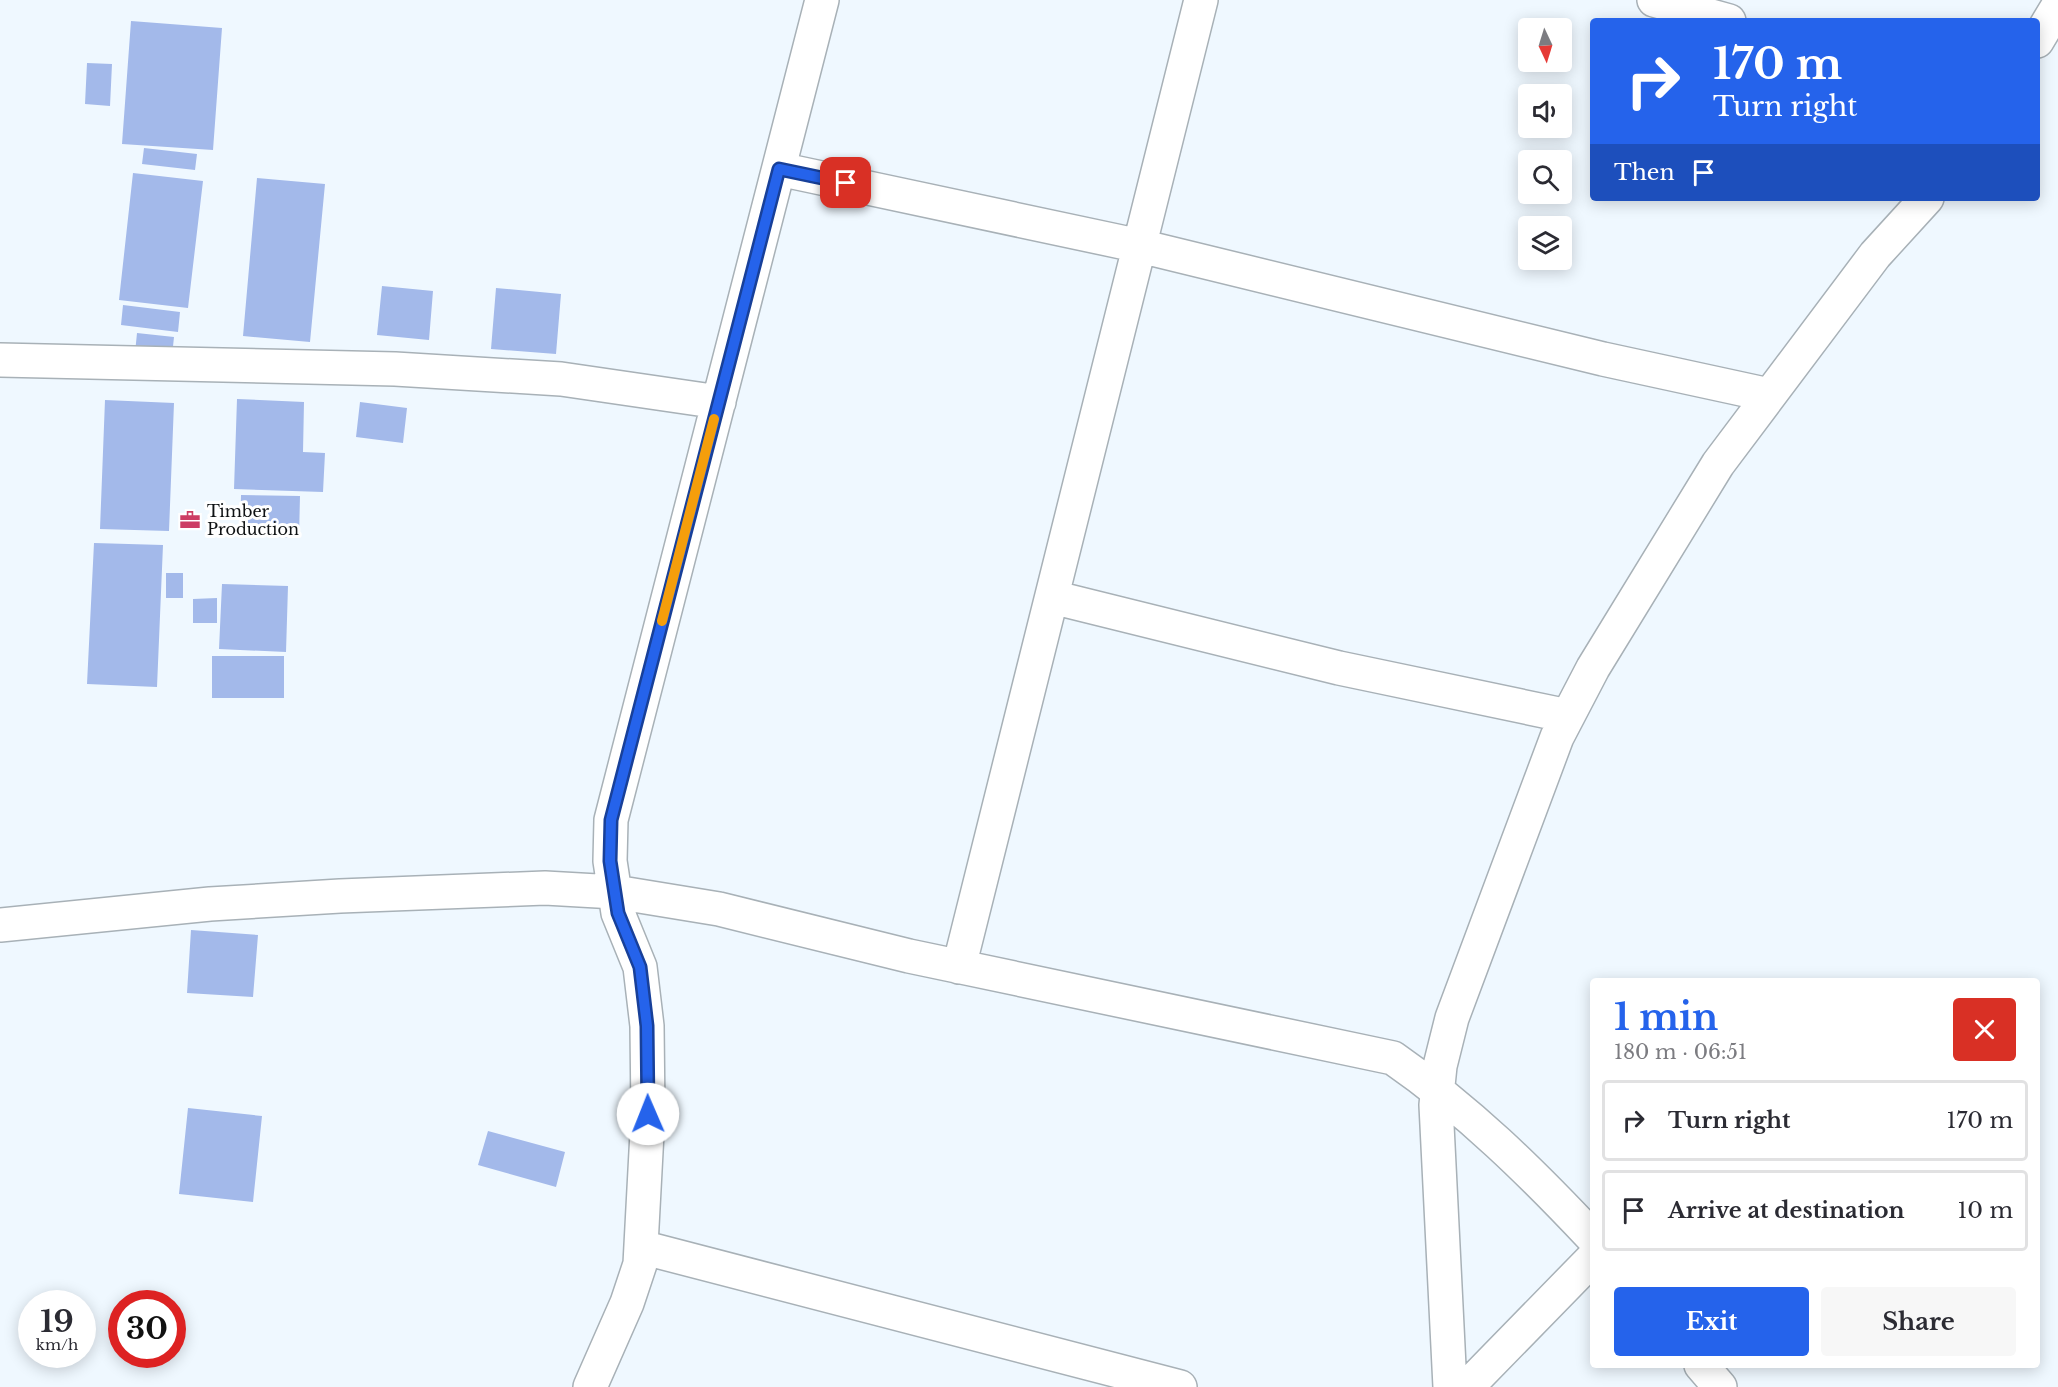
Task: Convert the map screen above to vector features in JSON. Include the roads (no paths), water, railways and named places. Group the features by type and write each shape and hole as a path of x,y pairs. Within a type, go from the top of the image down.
{"street":[{"path":"590,1387 627,1304 640,1264 648,1114 647,1026 640,967 618,913 610,861 611,820 822,0"},
{"path":"959,967 1202,0"},
{"path":"1654,0 1718,18"},
{"path":"2040,36 2058,6"},
{"path":"779,169 1140,246 1592,356 1769,395"},
{"path":"1449,1387 1436,1106 1438,1089 1452,1018 1553,748 1593,668 1718,464 1875,255 1924,201"},
{"path":"0,360 395,369 561,379 719,402"},
{"path":"1052,597 1339,668 1568,716"},
{"path":"0,925 210,904 545,888 615,892 719,909 959,967 1393,1058 1438,1089 1484,1128 1590,1235"},
{"path":"641,1246 1093,1376 1180,1387"},
{"path":"1467,1387 1590,1261"},
{"path":"1704,1368 1720,1387"}],"place":[{"name":"Timber Production","path":"190,520"}]}
